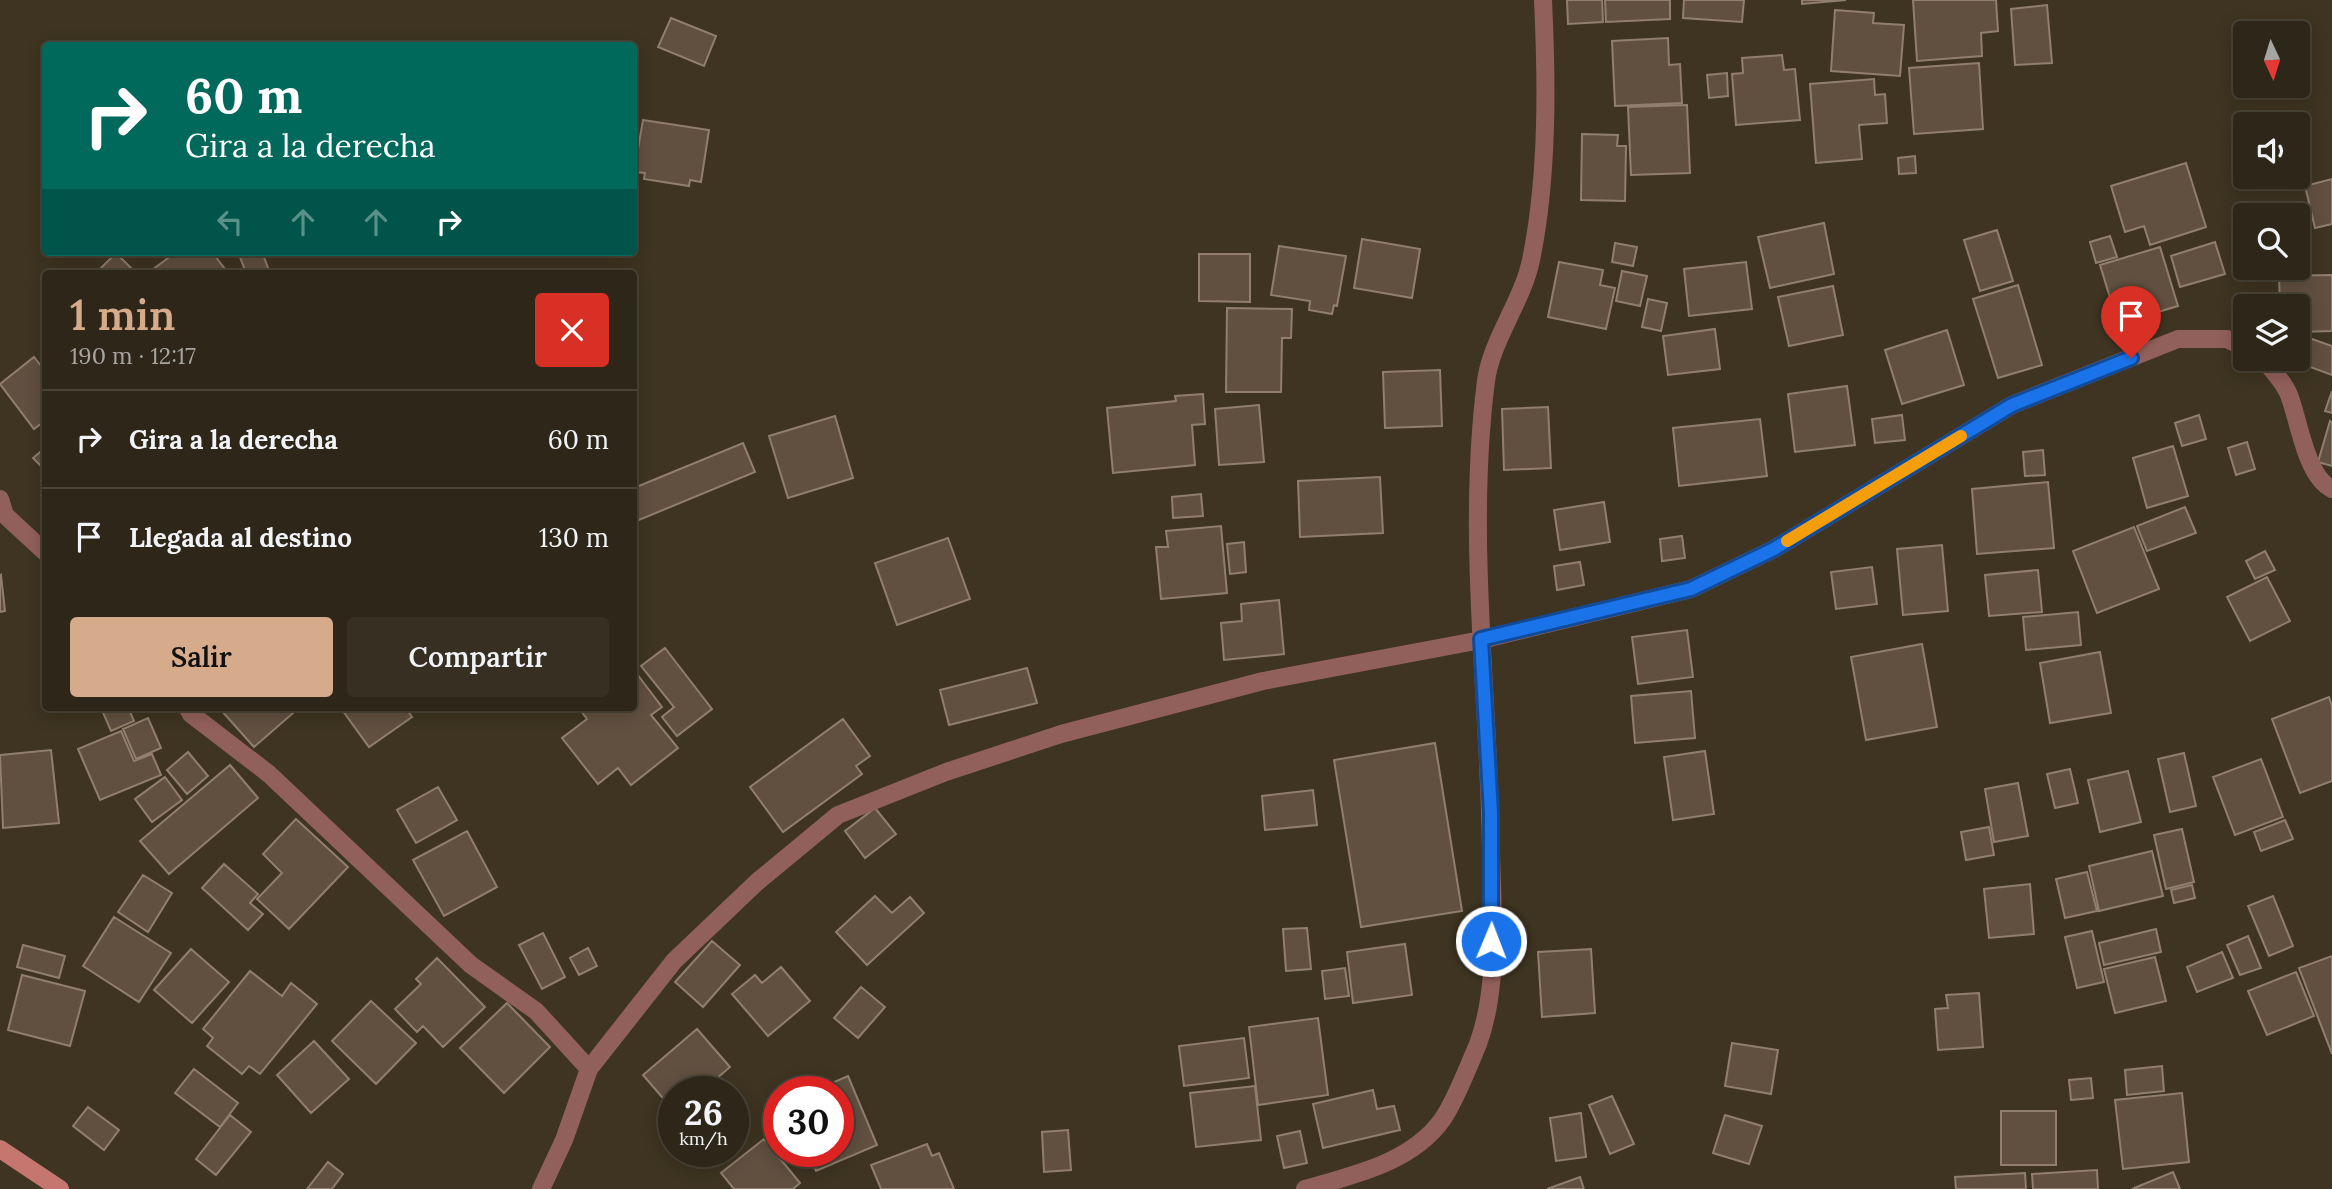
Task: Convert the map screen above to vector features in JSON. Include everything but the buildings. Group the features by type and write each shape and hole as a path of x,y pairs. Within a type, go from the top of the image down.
{"street":[{"path":"1305,1189 1359,1174 1408,1152 1442,1120 1479,1042 1490,993 1492,915 1488,750 1481,639 1479,473 1486,377 1531,262 1546,88 1543,0"},
{"path":"541,1189 564,1140 589,1069 674,961 757,882 838,815 946,772 1061,734 1263,681 1481,639 1691,589 1774,549 2012,405 2178,339 2227,339 2233,342"},
{"path":"2272,371 2288,392 2310,463 2325,486 2332,489"},
{"path":"0,499 5,515 42,549"},
{"path":"189,711 270,774 471,965 536,1011 589,1069"},
{"path":"0,1149 60,1189"}],"slow traffic":[{"path":"1787,541 1961,436"}],"route":[{"path":"1491,941 1491,813 1481,639 1691,589 1774,549 2012,405 2131,358"}]}
